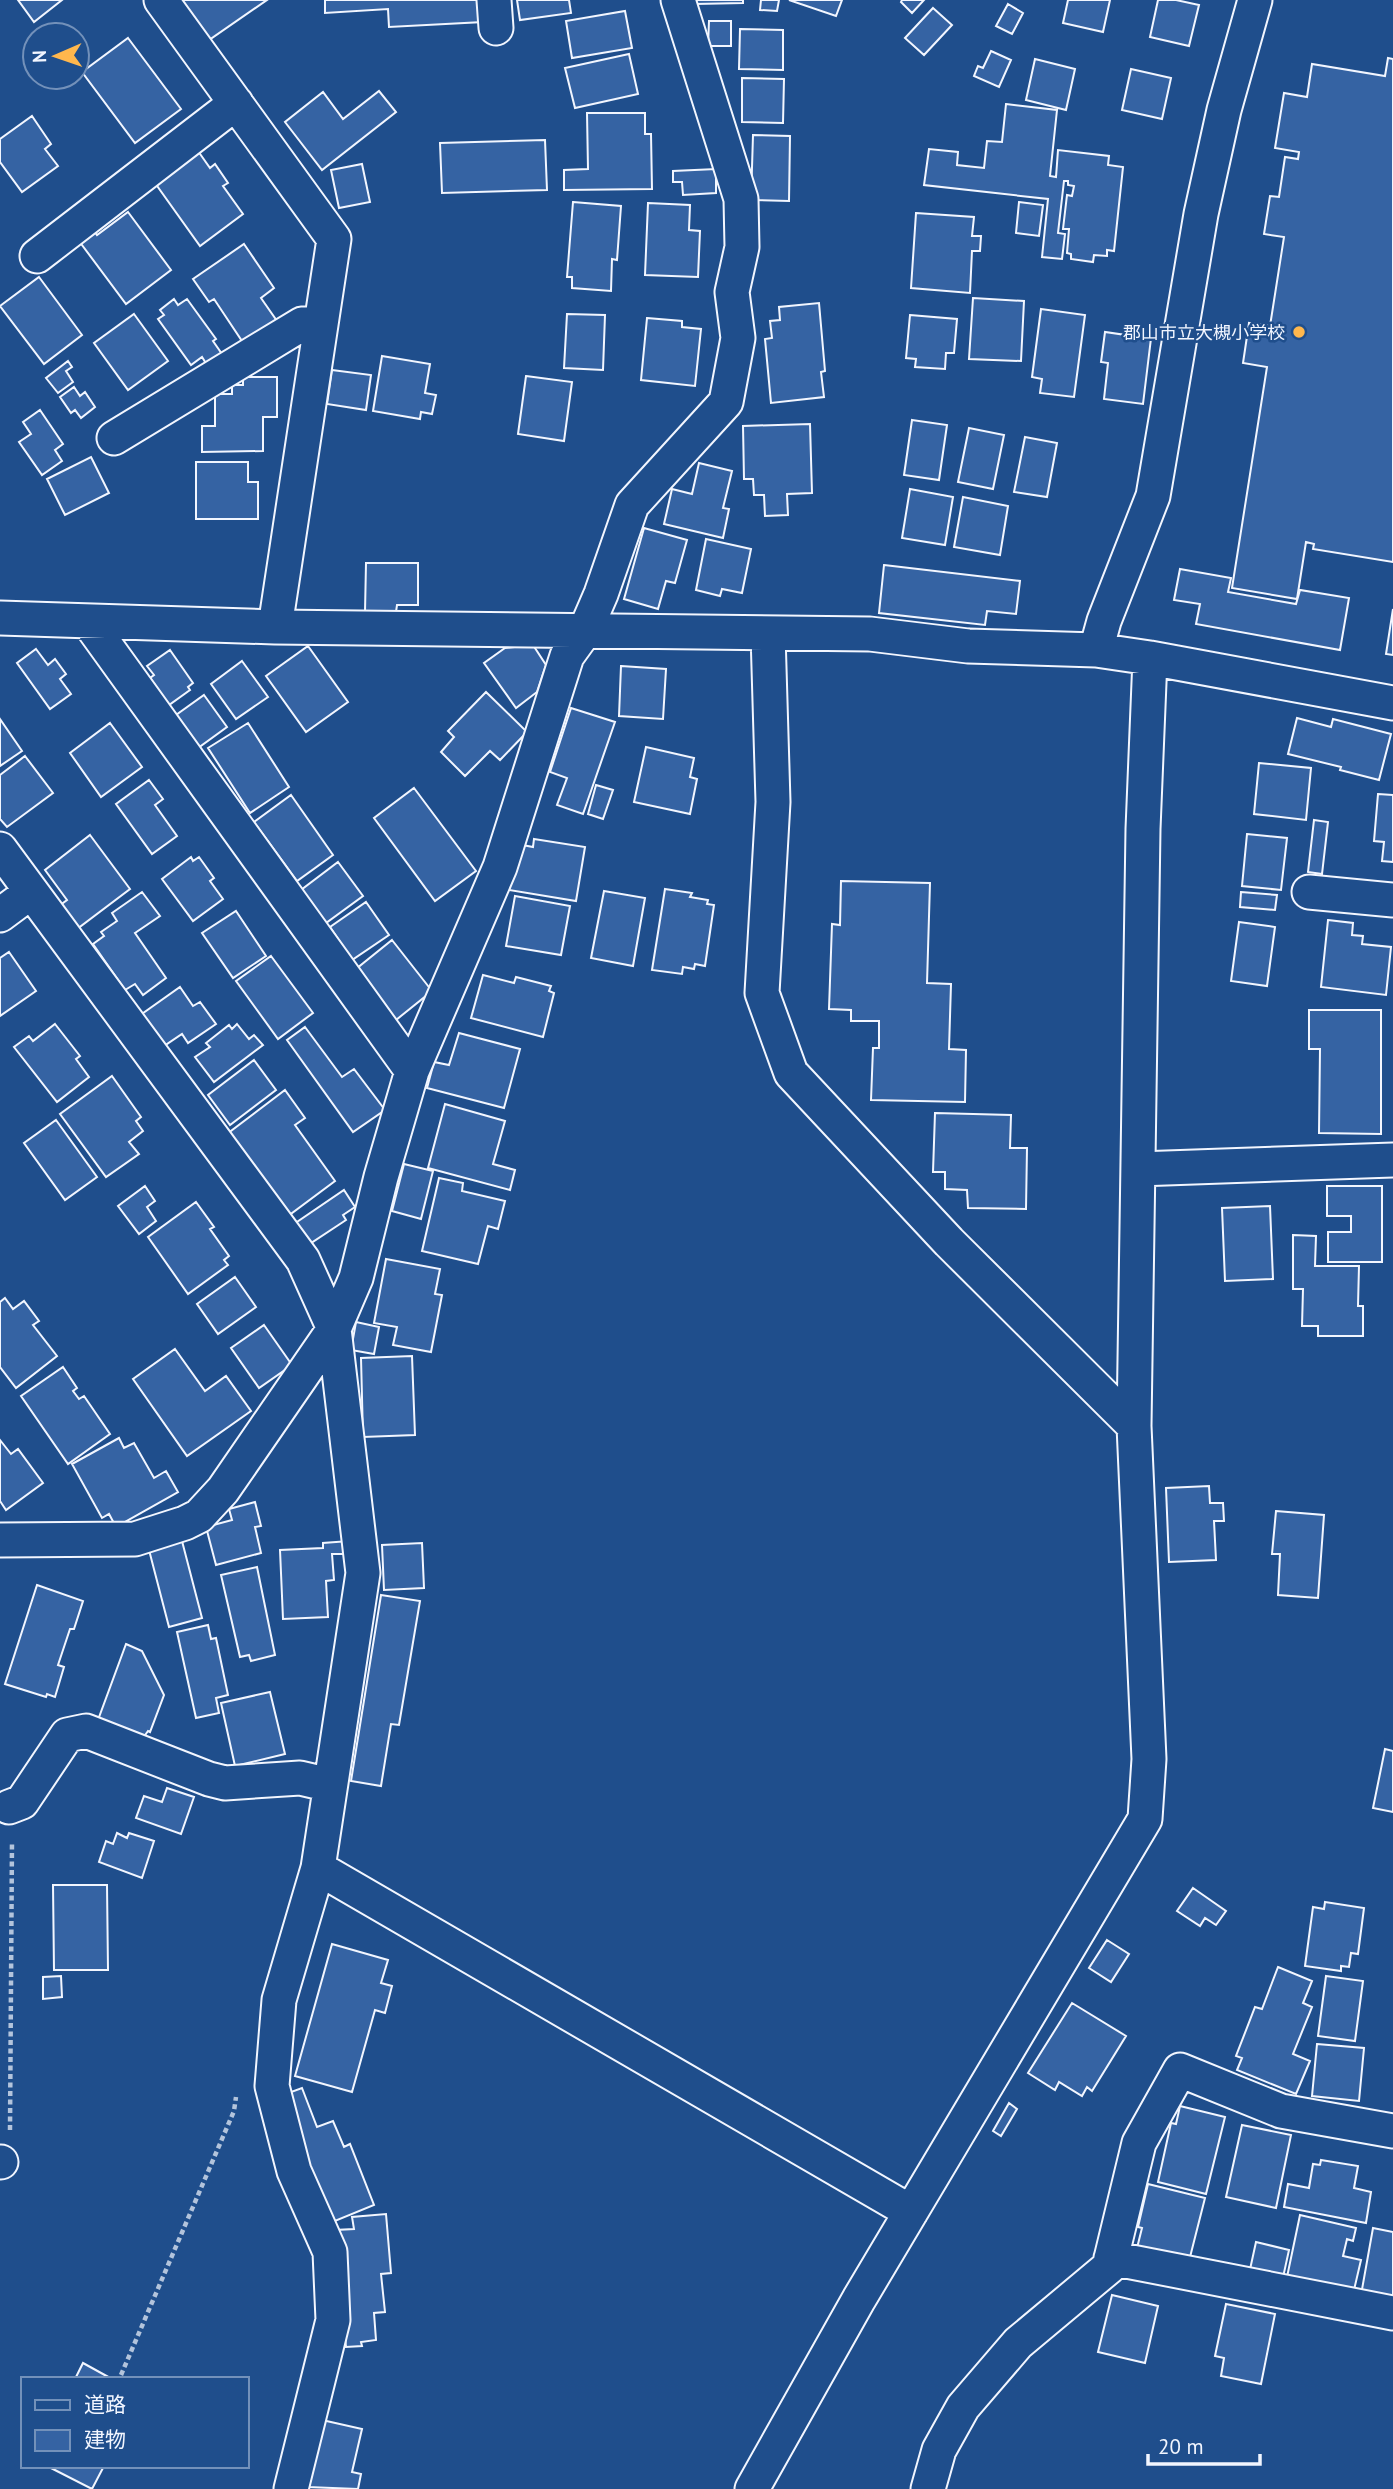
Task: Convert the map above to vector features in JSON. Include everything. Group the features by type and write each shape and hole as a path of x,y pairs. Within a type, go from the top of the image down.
{"street":[{"path":"161,0 334,239 275,627"},
{"path":"0,1540 135,1539 199,1516 223,1490 334,1329 356,1278 412,1071 500,867 561,670 567,656 585,631 601,594 632,505 726,402 738,338 732,292 742,247 741,199 678,0"},
{"path":"1096,650 1104,621 1153,496 1201,214 1224,110 1255,0"},
{"path":"37,256 236,103"},
{"path":"114,438 302,324 320,323"},
{"path":"0,618 275,627 870,634 968,646 1096,650 1393,703"},
{"path":"88,621 412,1071"},
{"path":"768,634 773,802 762,993 791,1073 949,1242 1135,1426"},
{"path":"752,2489 859,2299 1145,1819 1149,1759 1135,1426 1143,829 1150,658"},
{"path":"0,849 303,1260 334,1329 363,1573 318,1868 279,2000 272,2086 295,2171 330,2252 333,2320 291,2489"},
{"path":"0,915 31,892"},
{"path":"1309,892 1393,900"},
{"path":"1139,1169 1393,1160"},
{"path":"9,1807 22,1802 67,1735 86,1731 225,1783 300,1778 330,1785"},
{"path":"318,1868 911,2212"},
{"path":"928,2489 939,2450 963,2407 1018,2343 1109,2266 1139,2143 1180,2070 1281,2111 1393,2131"},
{"path":"1111,2258 1393,2312"}],"path":[{"path":"0,2162 10,2135 12,1823 9,1807"},
{"path":"121,2375 234,2111 238,2085"}],"building":[{"path":"18,0 62,0 35,21"},
{"path":"181,0 267,0 209,40"},
{"path":"325,0 482,0 483,22 389,27 388,9 325,13"},
{"path":"517,0 569,0 571,13 520,20"},
{"path":"696,0 743,0 743,3 696,4"},
{"path":"761,0 779,0 777,11 760,10"},
{"path":"789,0 842,0 836,16"},
{"path":"902,0 924,0 912,13"},
{"path":"1068,0 1110,0 1103,32 1063,23"},
{"path":"1158,0 1176,0 1199,5 1189,46 1150,37"},
{"path":"1008,4 1023,13 1012,34 996,26"},
{"path":"933,8 952,25 924,55 905,38"},
{"path":"625,11 632,48 572,58 566,21"},
{"path":"709,21 731,21 731,46 708,46"},
{"path":"740,29 783,30 783,70 739,69"},
{"path":"128,38 181,109 135,143 91,84 91,65"},
{"path":"991,51 1011,60 999,87 974,76 978,66 983,68"},
{"path":"629,54 638,94 575,108 565,68"},
{"path":"1388,58 1393,59 1393,562 1313,549 1314,544 1306,542 1297,599 1232,588 1267,367 1243,363 1249,323 1270,326 1284,237 1264,234 1270,196 1279,197 1285,157 1298,159 1299,152 1275,148 1284,93 1307,97 1312,64 1385,76"},
{"path":"1035,59 1075,69 1066,110 1026,100"},
{"path":"1131,69 1171,78 1162,119 1122,110"},
{"path":"742,78 784,79 783,123 742,122"},
{"path":"379,91 396,112 322,170 285,122 323,92 343,119"},
{"path":"1006,104 1057,110 1050,176 1056,177 1058,150 1109,156 1108,165 1123,167 1114,251 1107,250 1107,256 1094,255 1093,262 1071,259 1071,254 1067,253 1069,229 1063,229 1067,195 1072,196 1074,186 1068,185 1068,181 1064,181 1058,233 1065,234 1062,259 1042,257 1048,199 924,185 929,149 958,152 957,165 984,168 987,141 1002,142"},
{"path":"587,113 645,113 645,134 651,134 652,189 564,190 564,170 588,169"},
{"path":"32,116 51,144 45,149 58,166 22,192 0,162 0,139"},
{"path":"753,135 790,136 789,201 751,200"},
{"path":"545,140 547,190 442,193 440,143"},
{"path":"198,151 210,168 215,164 228,183 223,186 243,214 200,246 155,183"},
{"path":"362,164 370,202 339,208 331,170"},
{"path":"716,169 716,193 683,195 682,182 673,182 673,171"},
{"path":"573,202 621,206 617,260 612,259 611,291 572,288 572,277 567,277"},
{"path":"1019,202 1043,205 1039,236 1016,233"},
{"path":"648,203 690,205 689,230 700,231 698,277 645,275"},
{"path":"128,212 171,270 126,304 79,241 94,231 97,235"},
{"path":"916,213 974,217 972,236 981,236 980,251 972,251 970,293 911,288"},
{"path":"244,244 274,288 261,298 277,321 244,344 214,299 209,302 193,279"},
{"path":"39,277 82,335 44,364 0,306"},
{"path":"973,298 1024,301 1021,361 969,359"},
{"path":"174,299 178,305 187,299 216,339 213,341 222,354 207,365 202,357 191,365 158,319 164,315 160,310"},
{"path":"819,303 825,371 821,372 824,397 771,403 765,339 772,338 770,321 780,320 779,307"},
{"path":"1041,309 1085,315 1074,397 1040,393 1042,379 1032,377"},
{"path":"134,314 168,361 128,390 94,343"},
{"path":"567,314 605,315 603,370 564,368"},
{"path":"910,315 957,319 954,353 946,353 945,369 915,367 916,359 906,358"},
{"path":"647,318 682,321 682,327 701,329 695,386 641,380"},
{"path":"1127,327 1152,330 1143,404 1104,399 1108,363 1101,362 1105,332 1126,335"},
{"path":"382,356 430,364 425,393 436,395 432,414 421,412 420,419 373,411"},
{"path":"68,361 72,367 66,371 73,382 58,393 46,378"},
{"path":"332,370 371,375 366,410 327,404"},
{"path":"526,376 572,382 564,441 518,434"},
{"path":"243,377 277,377 277,417 263,417 263,451 202,452 202,426 215,426 215,394 232,394 232,385 243,385"},
{"path":"74,387 80,396 85,392 95,407 81,418 75,410 71,413 60,397"},
{"path":"40,410 63,444 55,450 62,461 42,475 19,442 31,434 23,422"},
{"path":"912,420 947,425 939,480 904,475"},
{"path":"810,424 812,493 787,494 788,515 765,516 764,495 754,495 753,479 744,479 743,426"},
{"path":"969,428 1004,435 993,489 958,482"},
{"path":"1025,437 1057,443 1047,497 1014,492"},
{"path":"91,457 109,493 65,515 47,479"},
{"path":"196,462 248,462 248,482 258,482 258,519 196,519"},
{"path":"699,463 732,471 723,508 729,509 723,538 664,524 672,489 692,494"},
{"path":"910,489 953,497 945,545 902,538"},
{"path":"963,497 1008,506 1000,555 954,547"},
{"path":"644,528 687,540 675,583 666,581 658,609 624,599"},
{"path":"706,539 751,549 742,593 722,589 720,596 696,590"},
{"path":"366,563 418,563 418,605 397,605 396,612 365,612"},
{"path":"884,565 1020,581 1016,614 987,611 985,625 879,613"},
{"path":"1180,569 1231,578 1228,592 1296,604 1300,590 1349,598 1340,650 1196,624 1200,604 1174,600"},
{"path":"1393,609 1393,655 1386,654"},
{"path":"533,645 546,665 537,692 516,708 484,663 505,648"},
{"path":"308,646 348,702 306,732 266,676"},
{"path":"36,649 48,665 55,659 66,674 60,679 71,694 50,709 17,663"},
{"path":"170,650 193,683 188,687 190,690 169,705 150,678 154,675 147,666"},
{"path":"242,661 268,697 236,719 211,684"},
{"path":"621,666 666,669 663,719 619,716"},
{"path":"486,692 527,732 500,760 490,751 465,776 441,752 454,737 448,731"},
{"path":"204,695 227,727 198,748 176,715"},
{"path":"571,708 615,722 583,814 557,805 567,778 550,772"},
{"path":"1297,718 1331,727 1333,719 1391,734 1379,780 1288,754"},
{"path":"0,719 22,751 0,766"},
{"path":"110,723 142,767 101,797 70,753"},
{"path":"248,723 289,787 250,813 208,748"},
{"path":"646,747 694,758 690,777 697,779 690,814 634,802"},
{"path":"25,756 53,793 7,827 0,819 0,775"},
{"path":"1259,763 1311,768 1306,820 1254,814"},
{"path":"149,780 163,799 155,805 177,836 152,854 116,804"},
{"path":"596,785 613,790 603,819 588,814"},
{"path":"414,788 476,871 435,901 374,818"},
{"path":"1378,794 1393,795 1393,862 1382,861 1384,842 1374,841"},
{"path":"291,795 333,855 297,881 254,822"},
{"path":"1314,820 1328,822 1322,874 1308,872"},
{"path":"1247,834 1287,838 1281,890 1242,886"},
{"path":"90,835 130,889 77,929 59,906 67,900 45,870"},
{"path":"534,839 585,847 576,901 509,890 517,844 533,847"},
{"path":"191,857 193,861 199,857 214,878 210,881 223,899 193,921 162,879"},
{"path":"338,862 363,896 326,923 301,890"},
{"path":"841,881 930,883 927,983 951,984 949,1049 966,1050 965,1102 871,1100 873,1048 879,1048 879,1021 851,1021 851,1010 829,1009 832,924 840,925"},
{"path":"665,889 692,893 690,897 708,900 707,904 714,905 705,966 695,964 694,969 683,967 682,974 652,970"},
{"path":"604,891 645,898 633,966 591,958"},
{"path":"142,892 160,916 135,933 166,978 143,995 135,984 125,990 93,944 104,936 101,932 117,921 112,913"},
{"path":"1241,892 1277,895 1275,910 1240,907"},
{"path":"515,896 570,906 561,955 506,946"},
{"path":"366,902 389,935 352,960 330,927"},
{"path":"236,911 266,956 233,978 202,933"},
{"path":"1328,920 1353,923 1352,935 1363,936 1362,944 1391,947 1386,995 1321,987"},
{"path":"1239,922 1275,927 1267,986 1231,981"},
{"path":"392,940 432,991 396,1020 356,969"},
{"path":"9,952 36,991 0,1016 0,958"},
{"path":"271,956 313,1013 278,1039 236,981"},
{"path":"483,975 514,983 516,977 551,986 549,991 554,993 543,1037 471,1018"},
{"path":"180,987 193,1006 200,1002 216,1024 188,1043 182,1034 161,1048 139,1016"},
{"path":"1309,1010 1381,1010 1381,1134 1319,1133 1320,1049 1309,1049"},
{"path":"55,1024 80,1056 76,1059 89,1077 57,1102 14,1047 29,1036 33,1041"},
{"path":"237,1024 249,1039 254,1035 263,1045 214,1082 195,1057 210,1047 206,1043 229,1025 232,1029"},
{"path":"305,1027 342,1077 354,1069 385,1110 353,1132 287,1040"},
{"path":"459,1033 520,1049 504,1108 427,1088 434,1062 449,1065"},
{"path":"254,1060 276,1090 230,1125 208,1095"},
{"path":"112,1076 141,1117 136,1121 143,1131 129,1142 139,1154 106,1177 60,1114"},
{"path":"285,1090 305,1118 295,1125 335,1181 288,1216 227,1134"},
{"path":"445,1104 505,1121 493,1164 515,1170 510,1190 428,1168"},
{"path":"935,1113 1011,1115 1010,1148 1027,1148 1026,1209 968,1208 967,1190 945,1189 945,1172 933,1172"},
{"path":"56,1120 97,1177 65,1200 24,1143"},
{"path":"404,1164 433,1171 421,1219 392,1211"},
{"path":"439,1178 463,1183 462,1191 505,1201 498,1229 488,1226 478,1264 422,1251"},
{"path":"145,1186 155,1201 147,1207 156,1221 139,1234 118,1206"},
{"path":"1327,1186 1382,1186 1382,1262 1328,1262 1328,1232 1351,1232 1351,1216 1327,1216"},
{"path":"344,1190 355,1207 343,1215 346,1220 308,1245 294,1224"},
{"path":"196,1202 214,1227 210,1229 229,1256 224,1260 228,1265 188,1294 148,1237"},
{"path":"1270,1206 1273,1279 1225,1281 1222,1208"},
{"path":"1293,1235 1316,1236 1315,1266 1359,1266 1358,1306 1363,1306 1363,1336 1318,1336 1318,1326 1302,1326 1303,1289 1293,1289"},
{"path":"386,1259 440,1269 435,1294 442,1295 431,1352 393,1345 397,1327 374,1323"},
{"path":"235,1277 256,1307 218,1334 197,1304"},
{"path":"5,1298 13,1309 24,1301 39,1321 33,1325 57,1356 16,1388 0,1367 0,1302"},
{"path":"356,1322 379,1327 374,1354 351,1350"},
{"path":"264,1325 292,1365 259,1388 231,1348"},
{"path":"175,1349 205,1391 226,1376 251,1411 187,1456 133,1379"},
{"path":"412,1356 415,1435 363,1437 361,1358"},
{"path":"63,1367 77,1388 73,1391 79,1399 84,1396 110,1434 68,1464 21,1396"},
{"path":"119,1438 124,1448 134,1443 154,1478 166,1471 178,1492 116,1527 109,1514 102,1518 72,1464"},
{"path":"0,1440 11,1454 18,1449 43,1483 6,1510 0,1501"},
{"path":"1209,1486 1210,1503 1223,1503 1224,1521 1214,1521 1216,1560 1169,1562 1166,1488"},
{"path":"255,1502 261,1526 255,1527 261,1553 216,1565 206,1527 232,1520 229,1509"},
{"path":"1276,1511 1324,1515 1318,1598 1278,1595 1280,1554 1272,1554"},
{"path":"182,1541 202,1618 169,1627 149,1550"},
{"path":"349,1541 350,1554 332,1554 334,1580 326,1581 328,1617 283,1619 280,1550 323,1548 323,1543"},
{"path":"422,1543 424,1588 384,1590 382,1545"},
{"path":"257,1567 275,1655 251,1661 249,1655 240,1657 221,1575"},
{"path":"37,1585 83,1601 58,1665 64,1667 55,1697 47,1694 46,1697 5,1684"},
{"path":"381,1595 420,1601 399,1725 391,1724 381,1786 351,1781"},
{"path":"208,1625 211,1639 216,1638 228,1695 216,1698 219,1713 196,1718 177,1632"},
{"path":"126,1644 142,1651 164,1695 150,1732 143,1738 98,1720"},
{"path":"270,1692 285,1754 235,1766 221,1703"},
{"path":"1385,1749 1393,1751 1393,1812 1373,1808"},
{"path":"167,1788 194,1797 181,1834 136,1818 144,1796 162,1802"},
{"path":"117,1833 127,1838 129,1833 154,1841 142,1878 99,1862 106,1841 113,1844"},
{"path":"53,1885 107,1885 108,1970 54,1970"},
{"path":"1193,1888 1226,1911 1216,1925 1205,1918 1200,1926 1177,1911"},
{"path":"1325,1902 1364,1908 1358,1954 1351,1953 1349,1967 1341,1966 1341,1971 1305,1966 1313,1907 1324,1909"},
{"path":"1107,1940 1129,1954 1111,1982 1089,1968"},
{"path":"332,1944 388,1960 381,1983 392,1986 385,2013 375,2010 352,2092 295,2076"},
{"path":"1278,1967 1312,1981 1303,2003 1312,2007 1293,2054 1310,2061 1296,2094 1237,2070 1242,2058 1236,2056 1255,2007 1262,2009"},
{"path":"61,1976 62,1997 43,1999 43,1977"},
{"path":"1326,1976 1363,1981 1355,2041 1318,2036"},
{"path":"1072,2003 1126,2036 1092,2091 1087,2087 1082,2096 1059,2082 1055,2090 1028,2073"},
{"path":"1317,2044 1364,2048 1359,2101 1312,2096"},
{"path":"302,2088 317,2127 333,2121 344,2147 350,2144 374,2205 330,2223 280,2096"},
{"path":"1009,2103 1017,2109 1001,2136 993,2131"},
{"path":"1180,2106 1225,2117 1206,2194 1158,2182 1171,2123 1176,2124"},
{"path":"1242,2125 1291,2135 1276,2208 1226,2197"},
{"path":"1321,2160 1358,2166 1354,2188 1371,2192 1366,2223 1284,2207 1288,2184 1309,2188 1313,2164 1320,2165"},
{"path":"1148,2184 1205,2198 1188,2265 1136,2252 1142,2228 1138,2227"},
{"path":"386,2214 391,2273 381,2274 385,2312 374,2313 376,2340 361,2342 362,2346 346,2347 335,2230 354,2229 352,2217"},
{"path":"1300,2215 1356,2228 1353,2241 1347,2239 1343,2256 1361,2260 1354,2290 1287,2277"},
{"path":"1373,2228 1393,2232 1393,2301 1361,2295"},
{"path":"1256,2242 1289,2250 1282,2282 1249,2274"},
{"path":"1112,2295 1158,2306 1145,2363 1098,2352"},
{"path":"1226,2304 1275,2314 1261,2384 1221,2376 1224,2358 1215,2356"},
{"path":"83,2363 108,2377 76,2377"},
{"path":"322,2420 362,2429 352,2472 361,2474 358,2489 307,2487"},
{"path":"51,2468 103,2468 92,2489"}],"place":[{"name":"郡山市立大槻小学校","path":"1299,332"}]}
